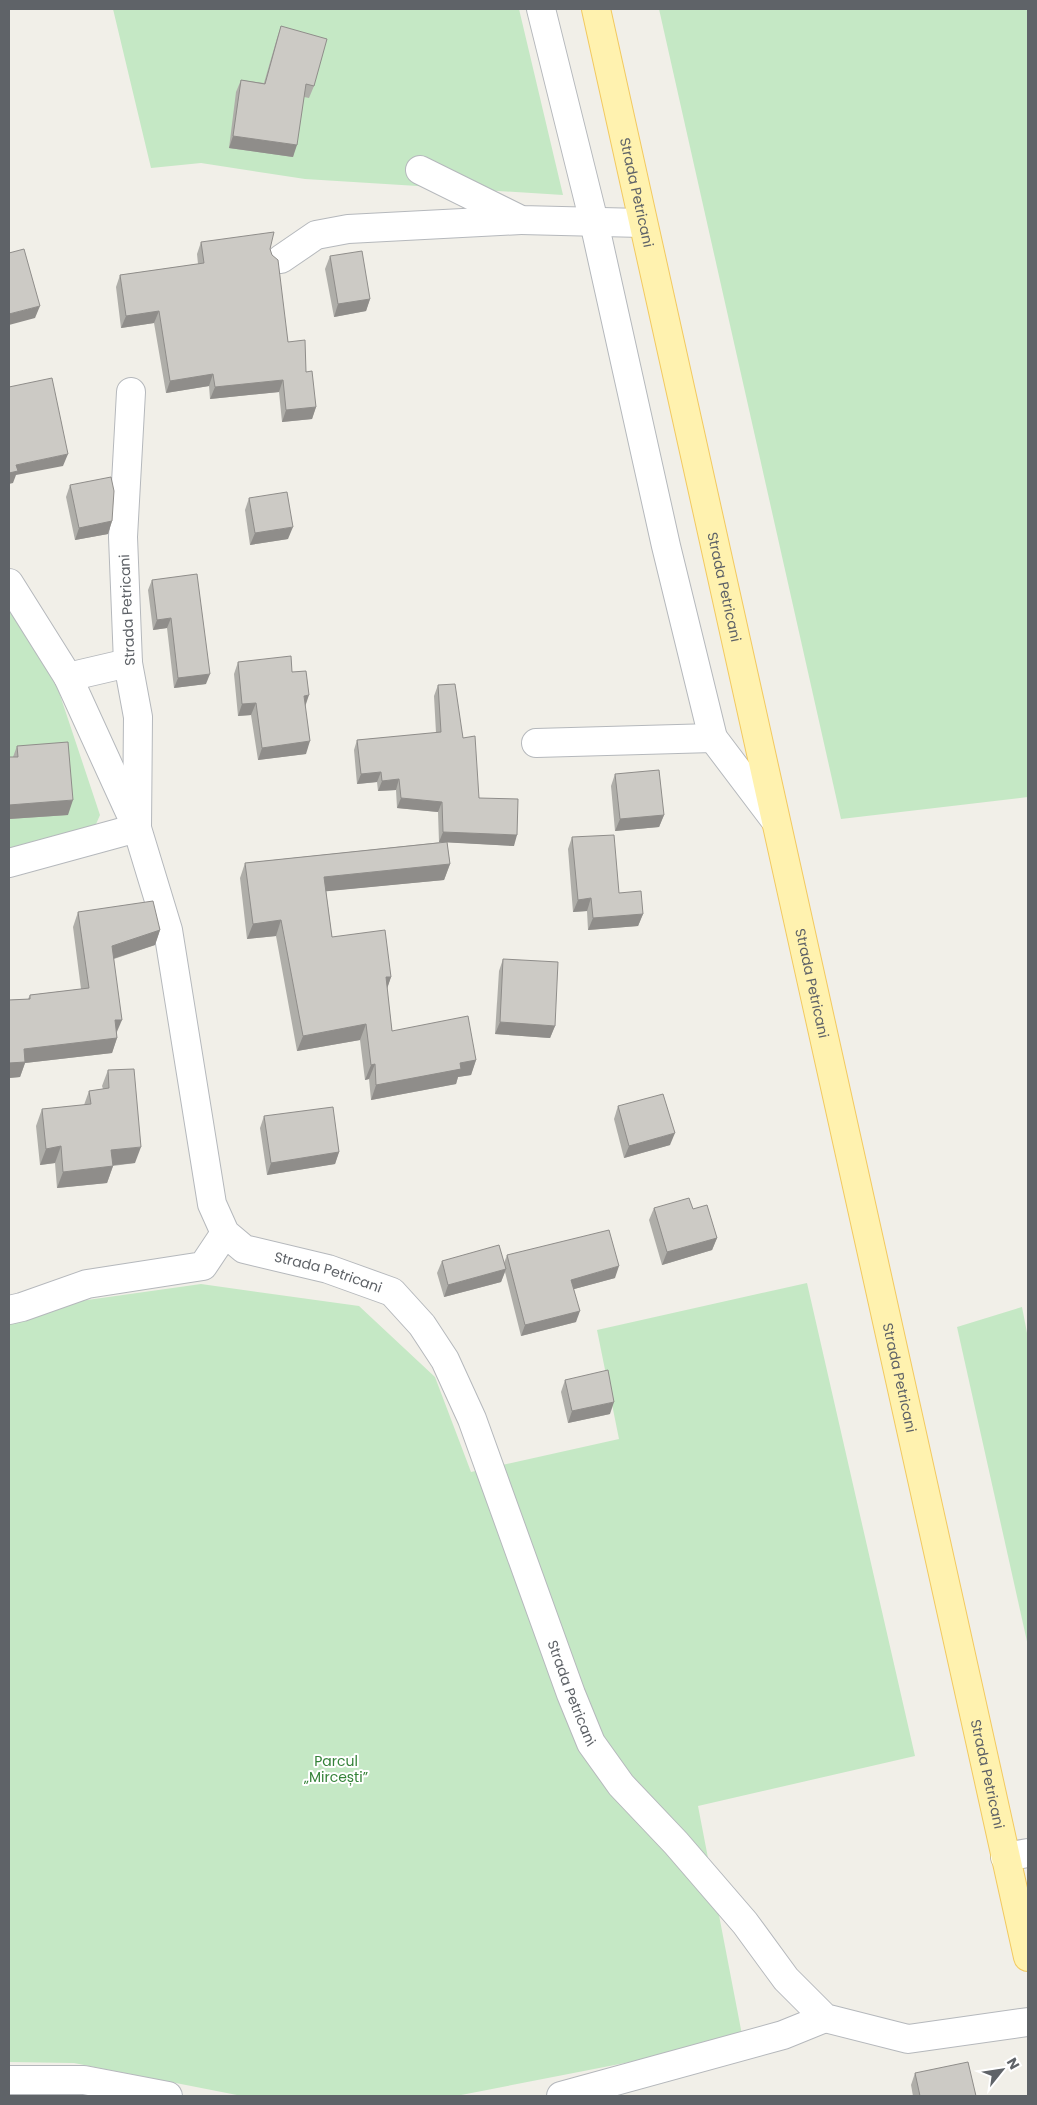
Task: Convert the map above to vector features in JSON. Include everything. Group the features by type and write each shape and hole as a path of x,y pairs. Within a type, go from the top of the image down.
{"main road":[{"name":"Strada Petricani","path":"596,9 775,820 1017,1855 1028,1957"}],"street":[{"path":"541,9 594,222 666,546 713,738 775,820"},
{"path":"420,170 522,220"},
{"path":"281,259 316,235 348,229 522,220 642,223"},
{"name":"Strada Petricani","path":"131,392 124,537 128,663 138,717 136,828"},
{"name":"Strada Petricani","path":"9,583 68,677 136,828 168,930 212,1204 225,1233 244,1249 328,1269 392,1292 422,1325 445,1360 472,1419 571,1694 592,1743 621,1785 676,1843 745,1923 786,1979 825,2018"},
{"path":"68,677 128,663"},
{"path":"536,743 713,738"},
{"path":"9,863 136,828"},
{"path":"9,1310 87,1284 203,1266 225,1233"},
{"path":"561,2096 783,2035 825,2018 908,2039 1028,2022"},
{"path":"9,2080 84,2080 168,2096"}],"green space":[{"path":"113,9 519,9 563,195 305,179 201,163 151,168"},
{"path":"659,9 1028,9 1028,797 841,819"},
{"path":"9,599 56,683 100,815 93,831 9,853"},
{"name":"Parcul „Mircești”","path":"807,1283 915,1756 698,1806 743,2040 456,2096 242,2096 74,2063 9,2062 9,1311 201,1284 359,1306 435,1377 471,1472 619,1439 597,1330"},
{"path":"1022,1307 1028,1338 1028,1646 957,1327"}],"building":[{"path":"281,26 327,39 314,86 306,84 297,145 233,136 241,80 265,84"},
{"path":"274,232 270,249 272,255 278,260 288,342 305,340 306,372 312,371 316,407 286,410 283,380 215,387 213,374 170,381 159,311 126,316 120,275 204,263 201,242"},
{"path":"24,249 40,306 9,314 9,253"},
{"path":"362,251 370,299 338,304 330,256"},
{"path":"52,378 68,454 16,465 18,471 9,473 9,387"},
{"path":"111,477 114,491 112,521 79,528 70,485"},
{"path":"287,492 293,527 255,533 249,498"},
{"path":"197,574 210,674 178,678 171,618 157,620 152,580"},
{"path":"291,656 292,672 306,671 309,695 304,696 310,741 262,748 256,703 242,704 238,662"},
{"path":"455,684 463,738 475,736 479,798 518,799 517,835 443,832 442,802 401,798 399,779 382,781 381,772 361,774 357,740 441,732 438,685"},
{"path":"68,742 73,800 9,805 9,757 18,757 17,746"},
{"path":"659,770 664,815 620,819 615,774"},
{"path":"614,835 619,893 641,891 643,914 593,918 591,898 578,900 572,837"},
{"path":"447,842 450,864 324,877 332,937 385,930 391,977 386,977 392,1031 468,1016 476,1060 460,1063 461,1069 376,1085 375,1064 371,1065 366,1024 303,1036 281,920 253,924 245,863"},
{"path":"153,901 160,930 112,946 122,1020 115,1020 117,1038 24,1049 25,1062 9,1063 9,1000 30,999 30,995 89,988 78,912"},
{"path":"503,959 558,962 555,1026 500,1022"},
{"path":"134,1069 141,1147 111,1150 113,1166 63,1172 61,1146 46,1149 42,1109 91,1104 89,1091 109,1088 108,1070"},
{"path":"663,1094 675,1133 629,1146 618,1106"},
{"path":"333,1107 339,1152 271,1163 264,1116"},
{"path":"689,1198 693,1209 707,1205 717,1238 667,1252 654,1208"},
{"path":"609,1230 619,1266 571,1280 580,1311 525,1325 507,1255"},
{"path":"499,1245 506,1269 448,1285 442,1261"},
{"path":"608,1370 614,1402 572,1411 565,1380"},
{"path":"968,2062 976,2096 920,2096 915,2073"}]}
